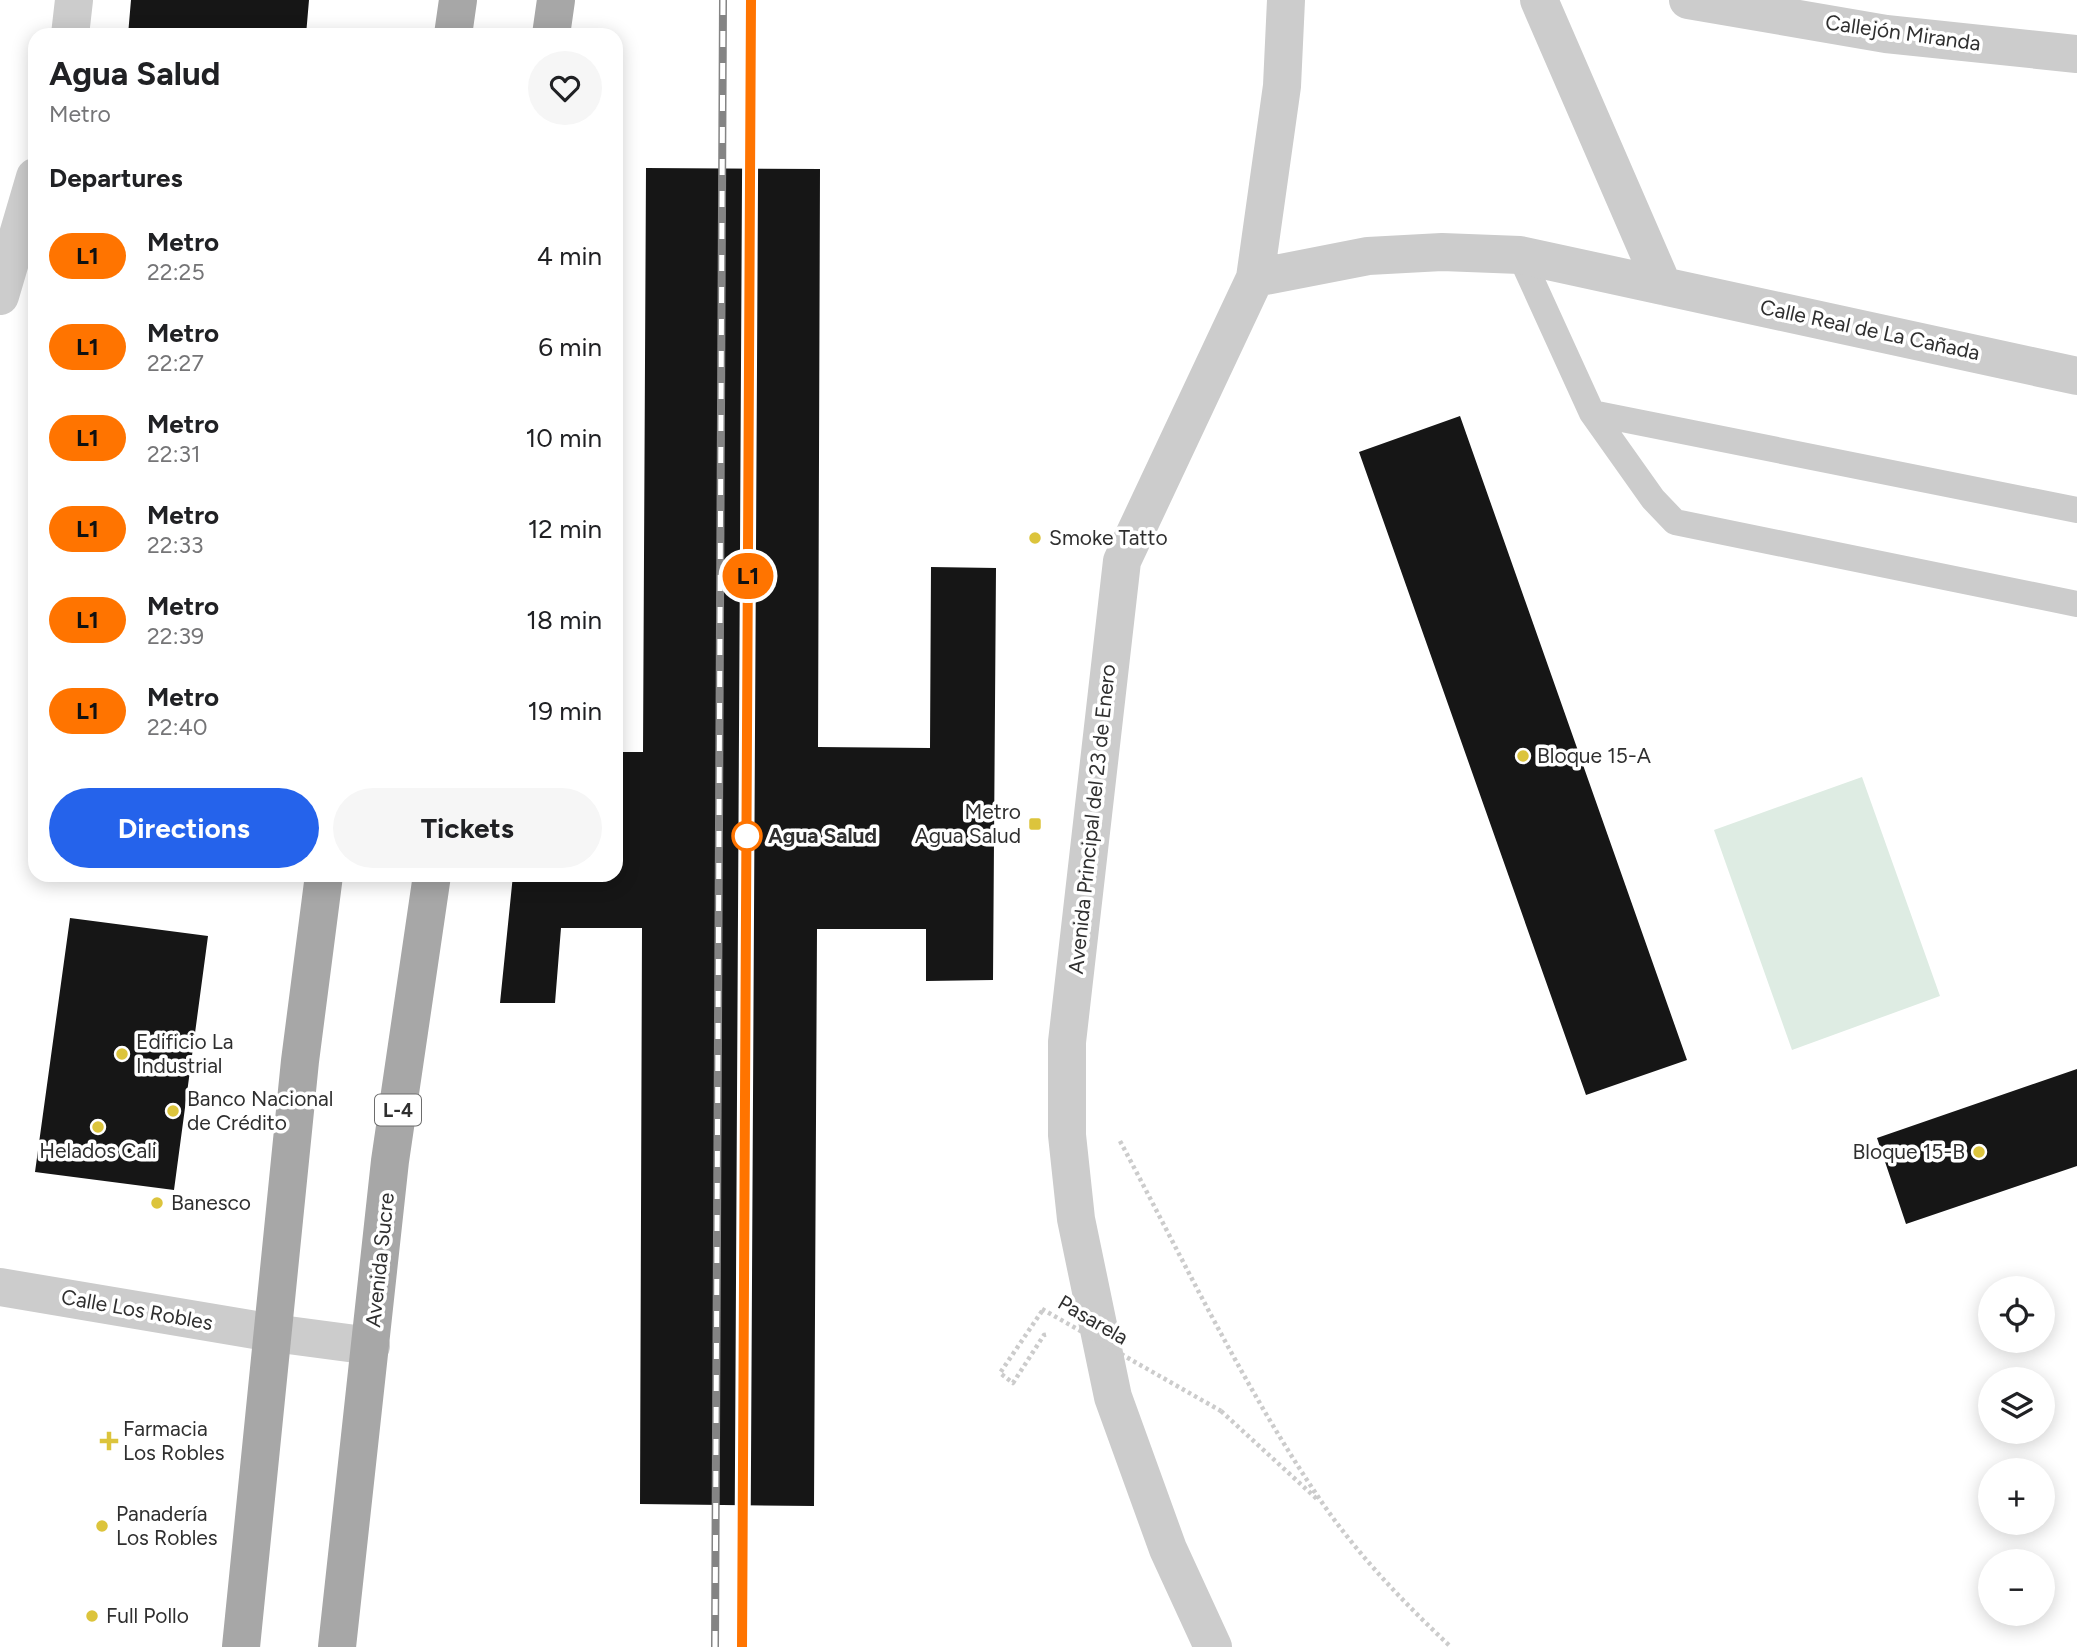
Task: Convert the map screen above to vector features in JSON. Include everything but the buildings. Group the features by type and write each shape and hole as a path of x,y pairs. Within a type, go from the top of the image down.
{"main road":[{"path":"454,28 458,0"},
{"path":"552,28 556,0"},
{"path":"241,1647 300,1061 323,882"},
{"name":"Avenida Sucre","path":"337,1647 390,1161 431,882"}],"street":[{"path":"71,28 74,0"},
{"name":"Avenida Principal del 23 de Enero","path":"1213,1647 1168,1549 1113,1397 1076,1219 1067,1135 1067,1042 1122,561 1255,278 1282,86 1286,0"},
{"path":"1539,0 1663,286"},
{"name":"Callejón Miranda","path":"1688,0 1885,34 2077,54"},
{"path":"0,296 28,201"},
{"name":"Calle Real de La Cañada","path":"1255,278 1368,256 1442,252 1520,255 2077,376"},
{"name":"Calle Los Robles","path":"0,1287 273,1333 371,1346"}],"lane":[{"path":"1520,255 1592,413 1653,499 1675,522 2077,604"},
{"path":"1592,413 2077,510"}],"path":[{"path":"1119,1139 1232,1353 1324,1505 1409,1607 1451,1647"},
{"name":"Pasarela","path":"1044,1335 1013,1383 1000,1373 1042,1309 1221,1411 1324,1505"}],"shaded area":[{"path":"1862,777 1940,996 1792,1050 1714,830"}],"railway":[{"path":"715,1647 723,0"},
{"path":"742,1647 751,0"}],"metro line":[{"name":"L1","path":"742,1647 751,0"}],"place":[{"name":"Smoke Tatto","path":"1035,538"},
{"name":"Bloque 15-A","path":"1523,756"},
{"name":"Metro Agua Salud","path":"1035,824"},
{"name":"Agua Salud","path":"747,836"},
{"name":"Edificio La Industrial","path":"122,1054"},
{"name":"Banco Nacional de Crédito","path":"173,1111"},
{"name":"Helados Cali","path":"98,1127"},
{"name":"Bloque 15-B","path":"1979,1152"},
{"name":"Banesco","path":"157,1203"},
{"name":"Farmacia Los Robles","path":"109,1441"},
{"name":"Panadería Los Robles","path":"102,1526"},
{"name":"Full Pollo","path":"92,1616"}]}
